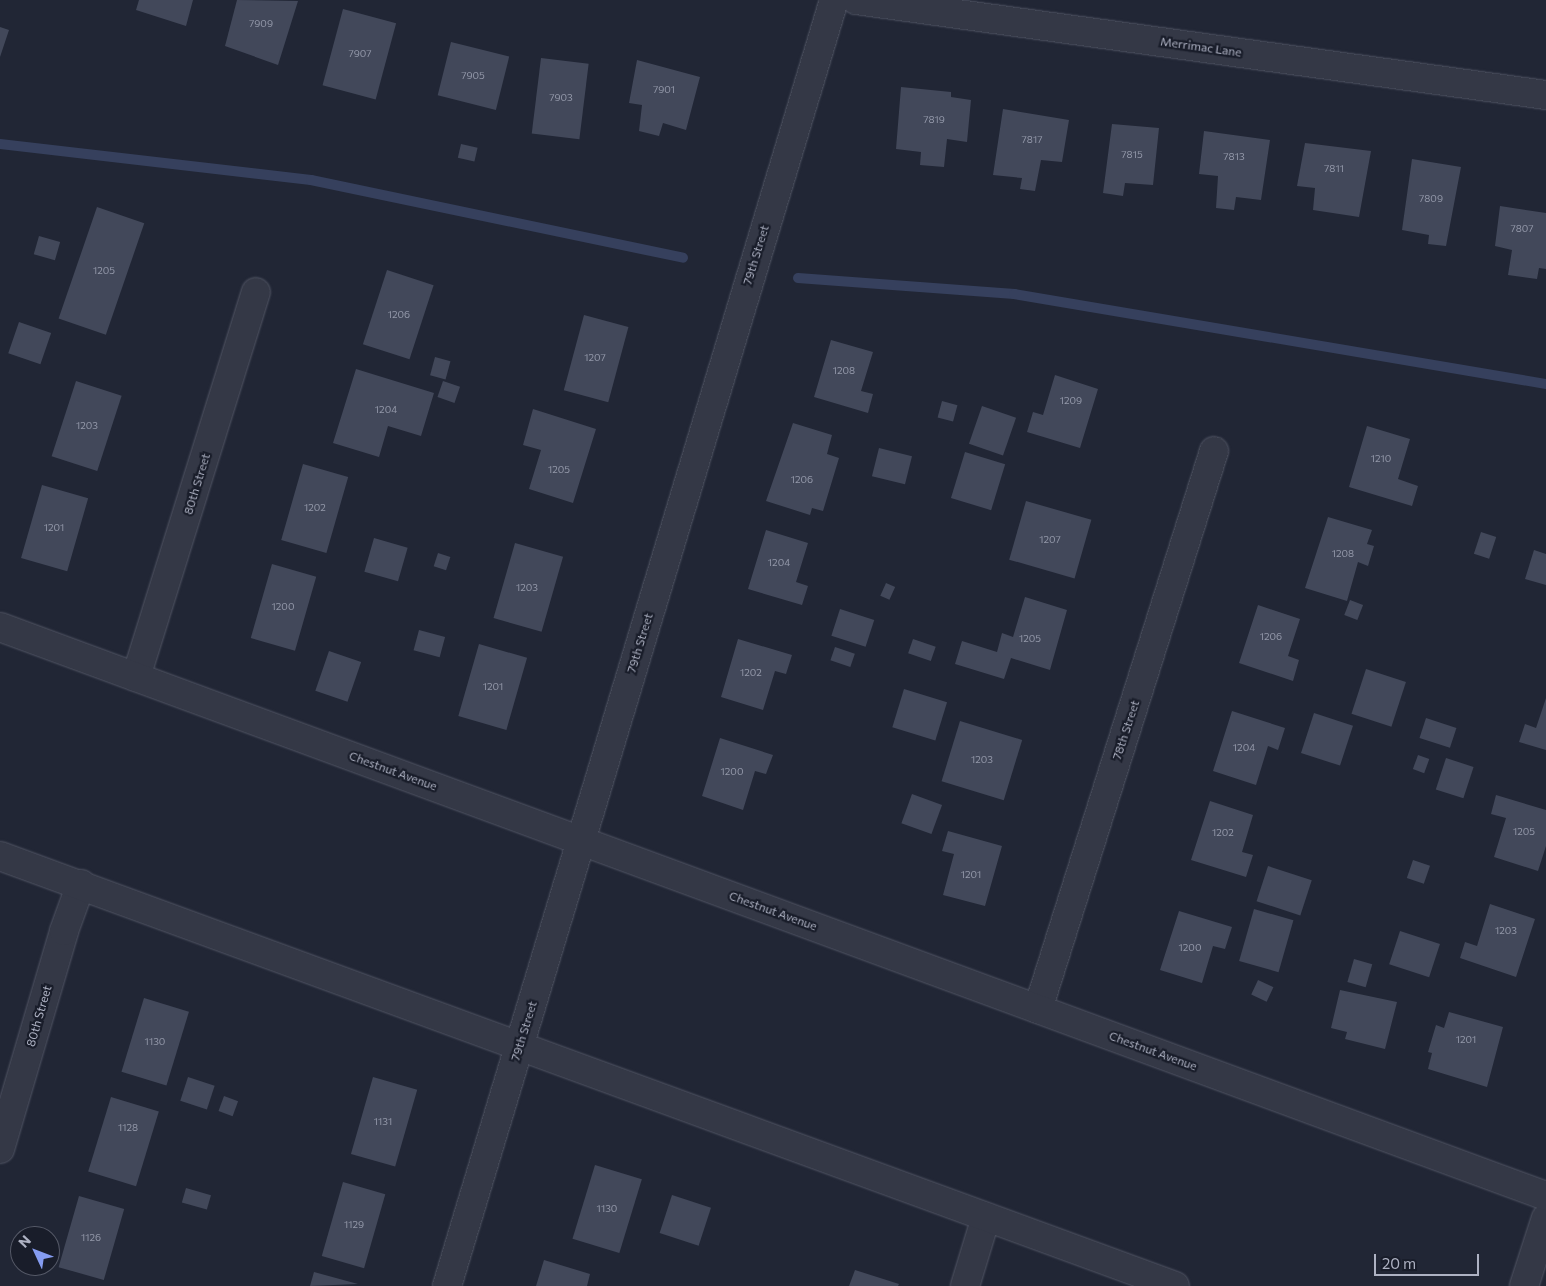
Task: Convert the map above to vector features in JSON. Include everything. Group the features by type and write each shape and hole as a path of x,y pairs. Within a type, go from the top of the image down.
{"street":[{"name":"79th Street","path":"447,1286 834,0"},
{"name":"Merrimac Lane","path":"856,0 1546,95"},
{"name":"80th Street","path":"136,677 256,292"},
{"name":"78th Street","path":"1038,1009 1214,451"},
{"name":"Chestnut Avenue","path":"0,626 1546,1196"},
{"path":"0,856 81,884 1175,1286"},
{"name":"80th Street","path":"0,1149 64,931 81,884"},
{"path":"965,1286 986,1217"},
{"path":"1524,1286 1546,1218"}],"building":[{"path":"139,0 193,0 186,26 136,10"},
{"path":"237,0 298,1 278,65 225,46"},
{"path":"343,9 396,23 376,100 323,85"},
{"path":"0,27 9,30 0,57"},
{"path":"451,42 509,57 496,110 438,95"},
{"path":"541,58 589,64 579,139 532,133"},
{"path":"637,60 700,77 686,130 663,123 659,136 639,131 642,105 629,103"},
{"path":"901,87 951,92 951,97 971,100 967,142 947,139 944,167 920,165 921,152 896,149"},
{"path":"1003,109 1069,120 1062,162 1041,160 1035,191 1020,189 1022,178 993,175"},
{"path":"1112,124 1159,128 1153,185 1125,183 1123,196 1103,193"},
{"path":"1204,131 1270,140 1261,200 1236,197 1234,210 1216,208 1218,176 1199,174"},
{"path":"1305,143 1371,151 1359,217 1313,210 1315,188 1297,186"},
{"path":"461,144 478,148 474,161 458,158"},
{"path":"1412,159 1461,167 1446,246 1428,244 1429,235 1402,230"},
{"path":"1500,206 1546,213 1546,269 1539,268 1537,279 1508,275 1512,250 1495,246"},
{"path":"97,207 144,223 106,335 59,319"},
{"path":"39,236 60,242 55,260 34,254"},
{"path":"387,270 434,285 409,359 363,344"},
{"path":"584,315 628,327 608,402 564,390"},
{"path":"19,322 51,333 40,364 8,353"},
{"path":"831,340 873,352 861,391 873,394 868,413 814,397"},
{"path":"435,357 450,361 446,379 430,375"},
{"path":"356,369 434,393 421,436 388,426 379,457 333,443"},
{"path":"1055,375 1098,389 1080,448 1027,432 1033,412 1043,415"},
{"path":"76,381 122,396 97,471 52,456"},
{"path":"443,381 460,387 454,403 437,397"},
{"path":"942,401 957,405 953,422 938,417"},
{"path":"982,406 1016,418 1003,456 969,444"},
{"path":"533,409 596,429 573,503 529,489 541,450 523,445"},
{"path":"793,423 832,435 827,454 839,458 823,511 812,508 810,515 766,501"},
{"path":"1367,426 1410,439 1398,479 1418,486 1412,506 1349,487"},
{"path":"879,448 912,456 905,484 872,476"},
{"path":"965,452 1005,464 991,510 951,498"},
{"path":"303,464 348,477 326,553 281,540"},
{"path":"42,485 88,498 67,571 21,558"},
{"path":"1026,501 1091,520 1075,578 1009,560"},
{"path":"1328,517 1372,530 1367,544 1374,546 1368,566 1358,562 1347,601 1305,588"},
{"path":"766,530 808,543 796,582 808,586 802,605 748,589"},
{"path":"1481,532 1496,537 1489,559 1474,554"},
{"path":"374,538 408,548 398,581 364,572"},
{"path":"515,543 563,557 542,632 494,618"},
{"path":"1534,550 1546,554 1546,585 1525,579"},
{"path":"438,553 450,557 446,570 434,566"},
{"path":"272,564 316,577 295,651 251,638"},
{"path":"886,583 895,587 889,600 880,596"},
{"path":"1025,597 1067,610 1050,670 1011,658 1004,679 955,664 962,641 997,652 1002,633 1013,637"},
{"path":"1350,600 1363,605 1357,620 1344,615"},
{"path":"1258,605 1300,619 1288,656 1299,660 1293,681 1239,663"},
{"path":"840,609 874,620 866,647 831,636"},
{"path":"419,630 445,637 440,657 414,650"},
{"path":"738,639 792,655 786,674 775,671 763,710 721,697"},
{"path":"913,639 936,647 931,661 908,653"},
{"path":"479,644 527,658 506,730 458,716"},
{"path":"835,647 855,654 850,667 830,660"},
{"path":"329,651 361,662 347,702 315,691"},
{"path":"1366,669 1406,682 1391,727 1351,714"},
{"path":"904,689 947,702 935,740 892,727"},
{"path":"1546,698 1546,750 1519,742 1525,724 1536,728"},
{"path":"1232,711 1285,728 1278,750 1268,746 1256,785 1213,771"},
{"path":"1314,713 1353,726 1340,766 1301,753"},
{"path":"1426,718 1456,728 1450,748 1420,738"},
{"path":"960,721 1022,740 1004,800 942,781"},
{"path":"720,738 773,755 766,774 755,771 743,810 702,796"},
{"path":"1418,755 1429,759 1424,773 1413,769"},
{"path":"1446,758 1474,767 1463,798 1436,789"},
{"path":"912,794 942,805 931,834 901,823"},
{"path":"1496,795 1546,810 1546,846 1538,871 1494,857 1506,818 1491,814"},
{"path":"1210,801 1253,815 1242,852 1253,855 1246,877 1191,860"},
{"path":"948,831 1002,846 985,906 943,895 954,854 942,851"},
{"path":"1413,860 1430,866 1424,884 1407,878"},
{"path":"1268,866 1312,880 1300,915 1257,901"},
{"path":"1490,904 1535,919 1516,977 1460,958 1465,942 1477,946"},
{"path":"1254,909 1293,920 1279,972 1239,961"},
{"path":"1179,911 1232,927 1225,949 1213,946 1202,983 1160,970"},
{"path":"1400,931 1440,944 1429,977 1389,964"},
{"path":"1354,959 1372,964 1366,987 1347,982"},
{"path":"1258,980 1273,987 1267,1002 1251,995"},
{"path":"1340,990 1397,1002 1385,1049 1345,1039 1347,1032 1331,1028"},
{"path":"144,998 189,1012 166,1085 121,1072"},
{"path":"1449,1012 1503,1027 1487,1087 1428,1069 1432,1053 1428,1052 1436,1025 1444,1028"},
{"path":"188,1077 215,1086 207,1109 180,1101"},
{"path":"373,1077 417,1090 395,1167 351,1154"},
{"path":"224,1096 238,1101 233,1116 219,1111"},
{"path":"111,1097 159,1112 136,1186 88,1172"},
{"path":"595,1165 642,1179 619,1253 572,1239"},
{"path":"343,1182 385,1194 364,1268 322,1256"},
{"path":"186,1188 211,1195 207,1210 182,1202"},
{"path":"672,1195 711,1208 699,1246 660,1233"},
{"path":"79,1196 124,1209 104,1280 60,1268"},
{"path":"544,1260 590,1274 587,1286 536,1286"},
{"path":"855,1270 899,1284 898,1286 849,1286"},
{"path":"314,1272 358,1284 310,1286"}],"waterway":[{"path":"0,144 311,180 683,258"},
{"path":"798,278 1014,294 1546,384"}]}
